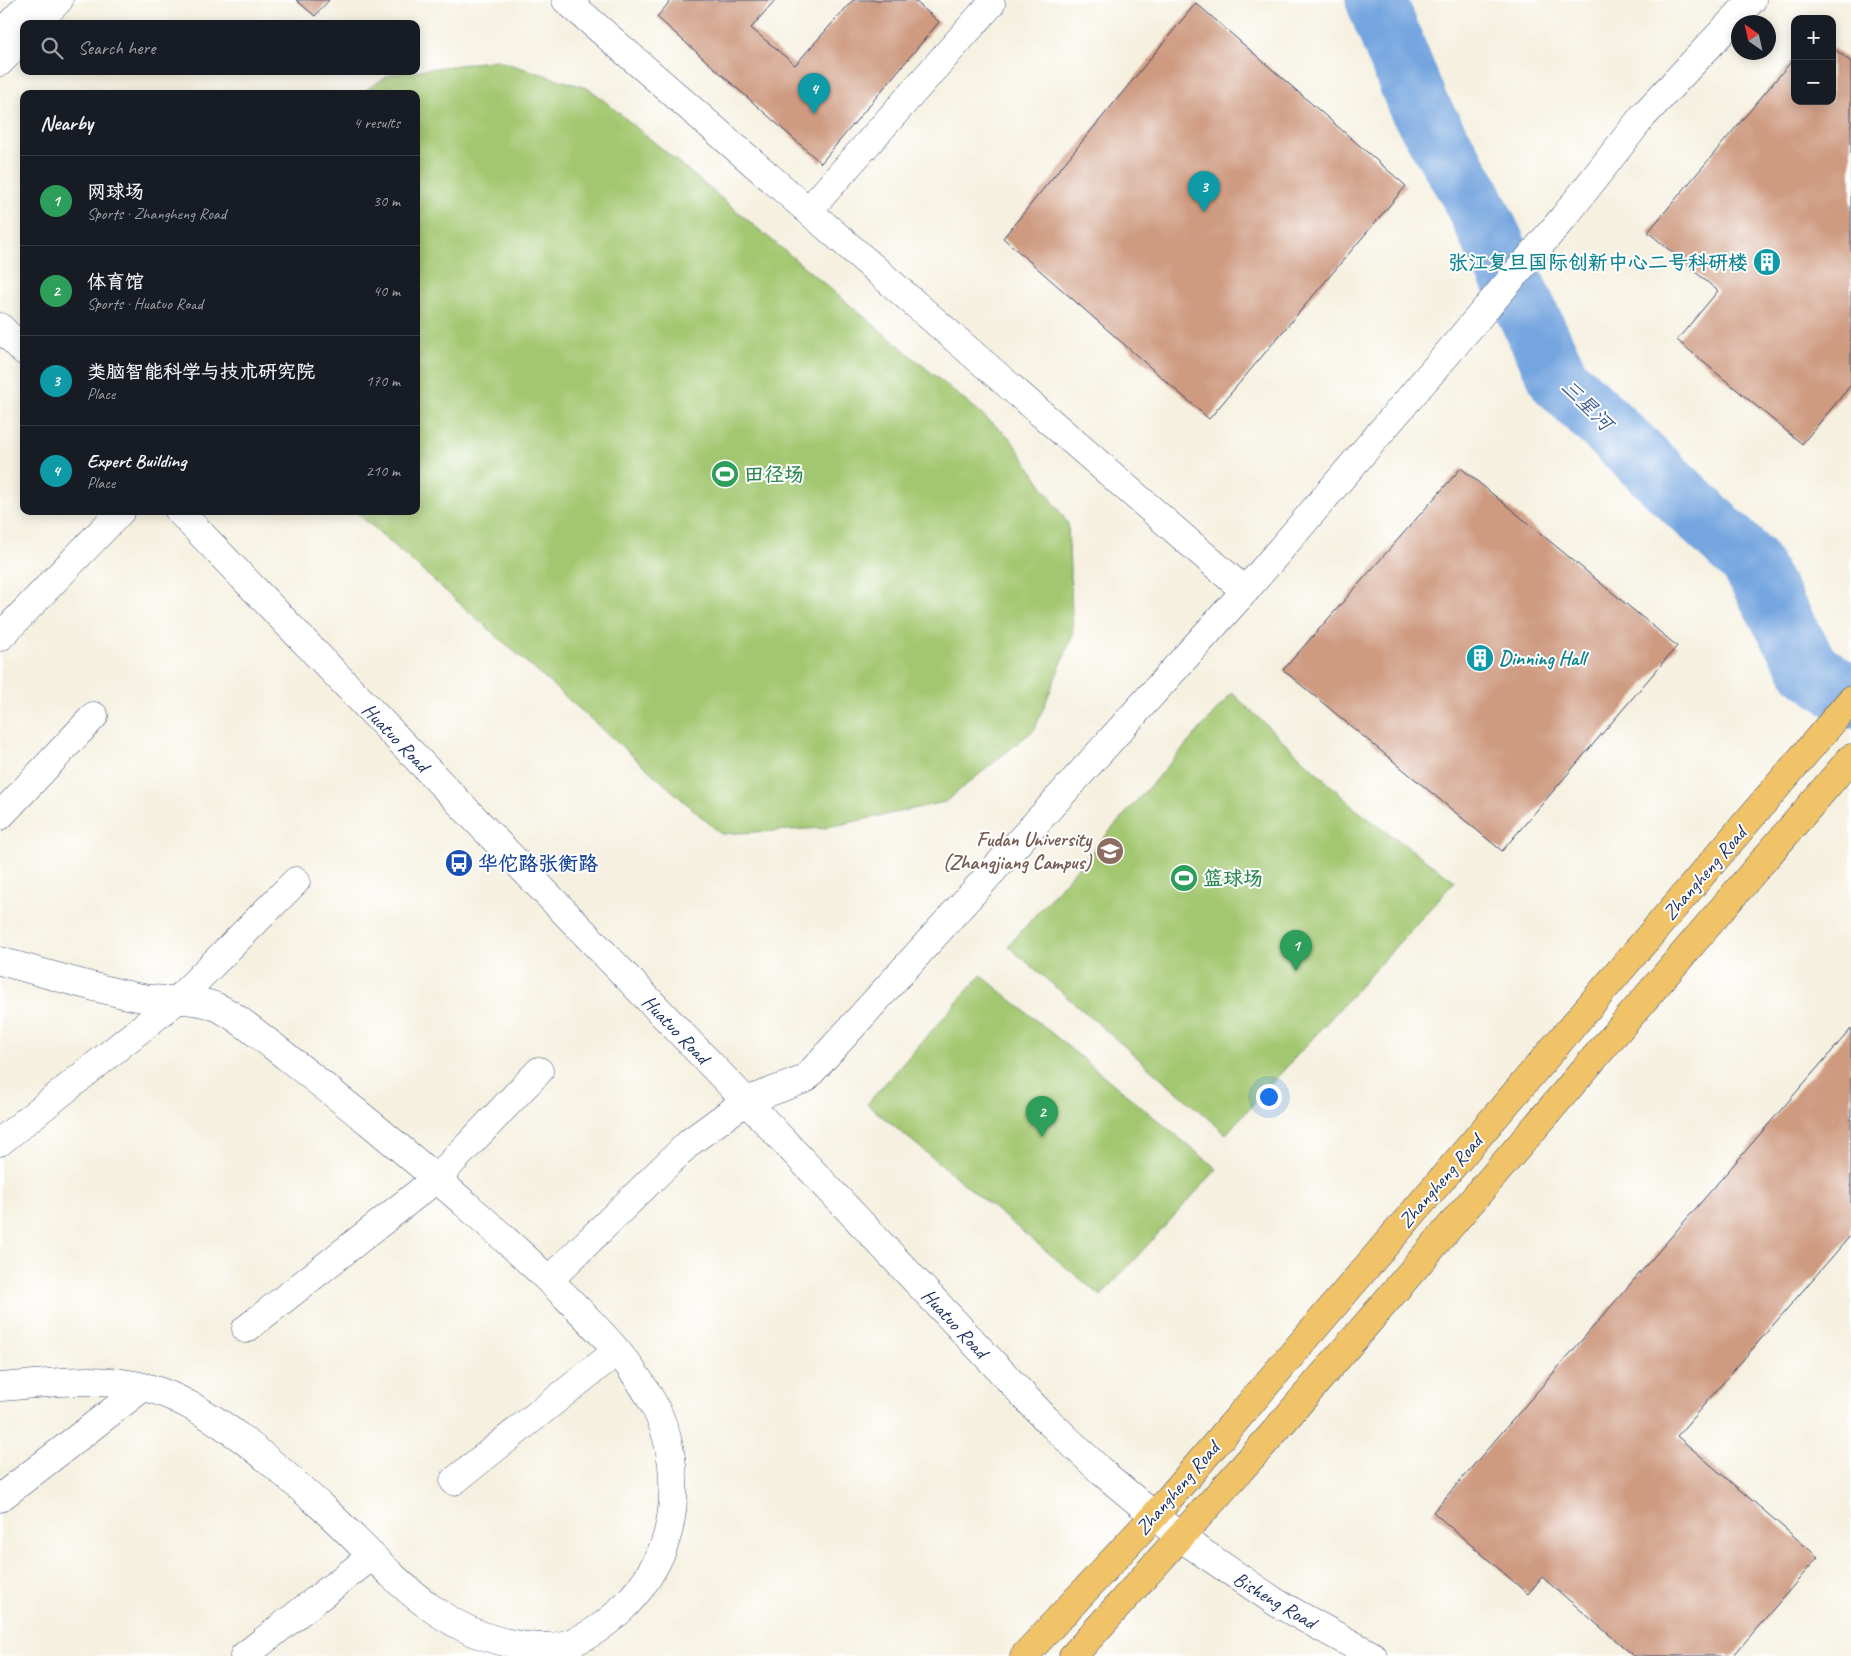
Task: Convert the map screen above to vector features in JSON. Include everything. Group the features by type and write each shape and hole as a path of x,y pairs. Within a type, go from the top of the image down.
{"main road":[{"name":"Zhangheng Road","path":"1024,1656 1154,1516 1851,700"},
{"name":"Zhangheng Road","path":"1073,1656 1181,1538 1846,763"}],"street":[{"path":"0,35 33,0"},
{"path":"40,20 59,0"},
{"path":"566,0 1244,591"},
{"path":"549,1280 690,1142 746,1102 805,1079 1244,591 1464,336 1564,216 1643,116 1752,0"},
{"path":"809,210 991,4"},
{"path":"0,62 20,41"},
{"path":"0,326 20,347"},
{"path":"0,637 117,515"},
{"name":"Huatuo Road","path":"183,515 746,1102 1046,1419 1181,1538"},
{"path":"0,816 94,716"},
{"path":"0,1142 178,999 296,881"},
{"path":"0,961 138,998 198,1001 218,1007 236,1018 330,1090 436,1178 549,1280 617,1351 641,1381 659,1414 668,1445 672,1478 672,1510 667,1543 650,1574 622,1608 594,1631 560,1651 489,1640 453,1623 413,1596 324,1510 255,1449 209,1417 164,1393 123,1384 66,1382 0,1387"},
{"path":"246,1329 436,1178 539,1071"},
{"path":"454,1481 617,1351"},
{"path":"0,1498 142,1388"},
{"name":"Bisheng Road","path":"1181,1538 1277,1603 1373,1656"},
{"path":"244,1656 372,1556"}],"green space":[{"name":"田径场","path":"496,60 590,89 1010,438 1068,524 1073,634 1035,729 945,802 824,828 721,834 360,515 420,515 420,90 365,90 389,75 420,75 420,70"},
{"path":"1232,693 1357,810 1455,881 1226,1134 1008,946"},
{"path":"981,975 1217,1169 1101,1296 867,1104"}],"building":[{"path":"296,0 329,0 315,16"},
{"path":"671,0 775,0 751,28 795,65 853,0 914,0 939,22 821,163 657,17"},
{"path":"1196,3 1406,186 1209,419 1003,238"},
{"name":"张江复旦国际创新中心二号科研楼","path":"1836,50 1851,62 1851,385 1802,444 1677,340 1718,291 1648,232 1791,62 1791,105 1836,105"},
{"name":"Dinning Hall","path":"1461,468 1677,646 1502,851 1283,670"},
{"path":"1851,1029 1851,1235 1677,1436 1818,1557 1733,1656 1634,1656 1542,1577 1528,1594 1433,1512"}],"waterway":[{"name":"三星河","path":"1376,0 1418,105 1469,191 1560,381 1750,562 1809,668 1851,698"}],"place":[{"name":"Expert Building","path":"814,114"},
{"name":"类脑智能科学与技术研究院","path":"1204,212"},
{"name":"张江复旦国际创新中心二号科研楼","path":"1767,262"},
{"name":"田径场","path":"725,474"},
{"name":"Dinning Hall","path":"1480,658"},
{"name":"Fudan University (Zhangjiang Campus)","path":"1110,851"},
{"name":"华佗路张衡路","path":"459,863"},
{"name":"篮球场","path":"1184,878"},
{"name":"网球场","path":"1296,971"},
{"name":"体育馆","path":"1042,1137"}]}
